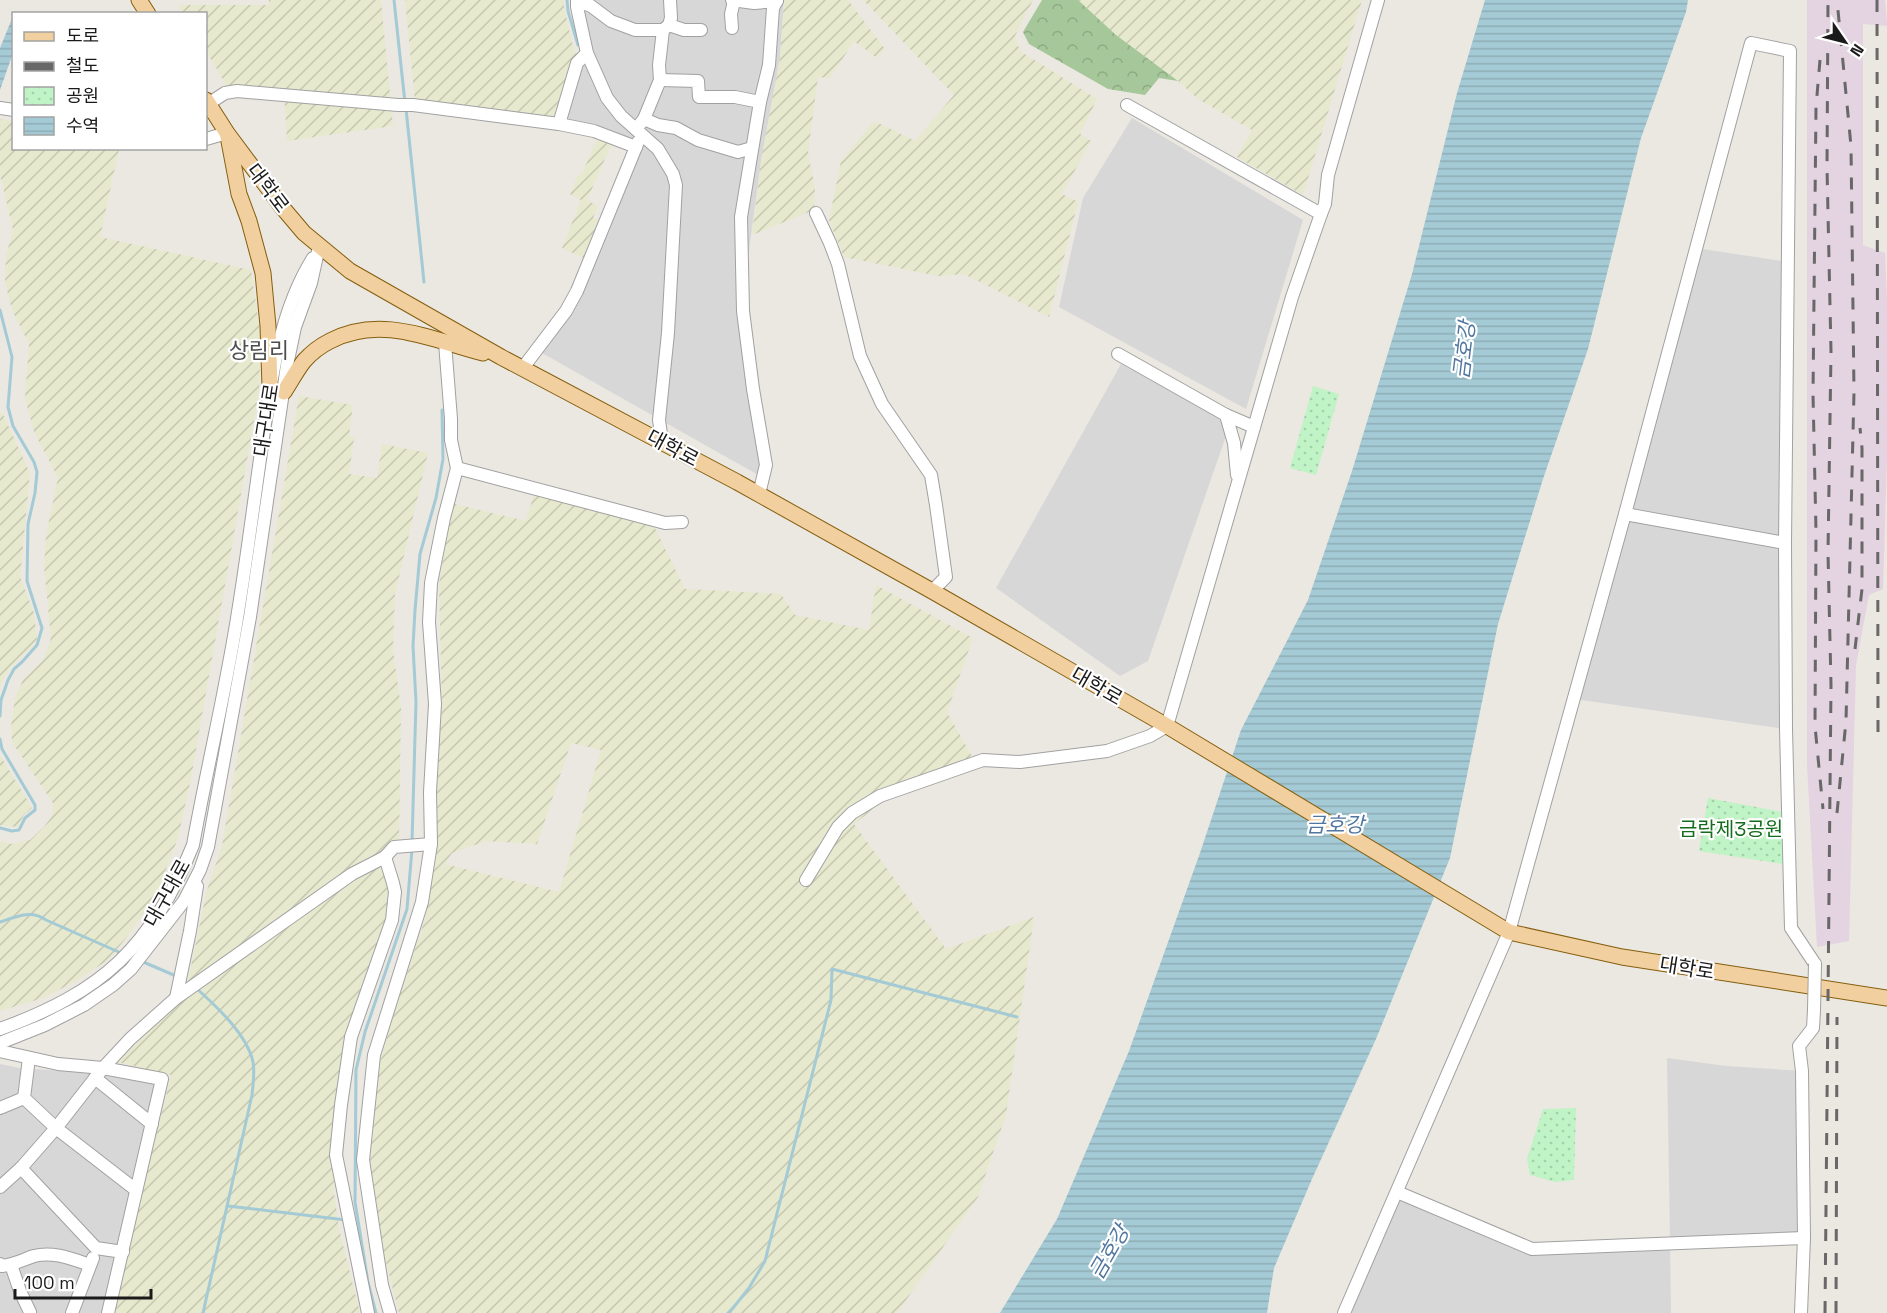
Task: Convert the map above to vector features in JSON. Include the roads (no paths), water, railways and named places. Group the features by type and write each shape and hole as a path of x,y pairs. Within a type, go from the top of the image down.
{"main road":[{"name":"대학로","path":"207,102 282,207 304,233 350,271 522,369 662,441 932,591 1167,726 1509,932 1622,957 1887,998"},
{"path":"227,133 239,194 263,273 277,389"},
{"path":"277,389 318,347 342,335 363,329 397,329 418,333 445,344 501,357"}],"street":[{"path":"522,369 566,311 577,291 636,147 641,127 660,80 659,65 666,27 671,18 670,0"},
{"path":"732,27 733,0 754,3 777,0"},
{"path":"759,494 766,465 743,311 741,217 760,102 769,64 773,8 777,0"},
{"path":"806,880 838,827 852,813 880,796 983,760 1020,762 1107,751 1150,736 1167,726 1292,297 1325,204 1328,175 1378,0"},
{"path":"577,1 591,6 611,21 635,30 666,27 701,30"},
{"path":"577,1 587,53 607,98 621,116 641,127 674,174 676,185 668,333 659,420 662,441"},
{"path":"1344,1313 1509,932 1625,514 1751,43 1790,51 1785,543 1786,739 1791,928 1815,964 1813,1028 1799,1046 1802,1071 1804,1238 1801,1313"},
{"path":"559,124 577,63 587,53"},
{"path":"660,80 698,81 699,96 735,97 760,102"},
{"path":"207,102 225,93 237,91 405,105 559,124 594,131 636,147"},
{"path":"1127,105 1321,214"},
{"path":"641,127 658,125 676,129 699,140 738,152 752,148"},
{"path":"207,139 227,133"},
{"path":"816,213 837,264 860,356 882,404 931,475 946,577 932,591"},
{"name":"대구대로","path":"0,1043 45,1025 84,1005 113,985 142,958 184,901 200,870 208,847 250,617 287,314 301,279 320,247"},
{"path":"390,1313 382,1285 363,1160 374,1055 422,902 421,844 430,792 435,704 429,622 431,584 457,468 451,440 445,344"},
{"path":"1118,354 1226,415 1254,427"},
{"name":"대구대로","path":"0,1029 37,1015 89,988 119,963 166,902 182,871 193,845 238,615 277,389"},
{"path":"1226,415 1234,442 1238,481"},
{"path":"457,468 665,523 682,522"},
{"path":"1625,514 1785,543"},
{"path":"0,1187 21,1168 130,1039 176,998 352,874 385,856 394,847 421,844"},
{"path":"368,1313 336,1155 351,1037 392,920 394,892 385,856"},
{"path":"176,998 200,870"},
{"path":"0,1051 99,1073 162,1079 108,1313"},
{"path":"24,1098 29,1058"},
{"path":"99,1073 152,1124"},
{"path":"0,1108 24,1098"},
{"path":"24,1098 56,1128 136,1190"},
{"path":"21,1168 96,1248 123,1252"},
{"path":"1397,1192 1532,1249 1804,1238"},
{"path":"72,1313 96,1248"},
{"path":"30,1312 6,1264 17,1264 35,1256 53,1254 90,1264"}],"water":[{"name":"금호강","path":"1485,0 1688,0 1686,12 1641,138 1588,349 1543,479 1498,624 1450,858 1376,1039 1274,1268 1267,1313 1000,1313 1057,1219 1129,1051 1200,853 1241,730 1308,600 1352,471 1412,274 1457,93"},
{"path":"12,18 12,56 0,90 0,48"}],"waterway":[{"path":"394,0 405,103"},
{"path":"567,0 578,45"},
{"path":"406,109 424,282"},
{"path":"0,310 12,357 8,407 13,426 34,462 37,472 28,524 27,581 42,628 37,645 14,669 8,680 1,700 0,716"},
{"path":"412,842 416,702 413,646 415,610 420,554 436,498 443,459 442,410"},
{"path":"0,739 2,749 35,805 35,810 25,818 19,830 0,828"},
{"path":"376,1313 368,1282 355,1202 356,1070 365,1032 407,909 412,849"},
{"path":"0,922 17,916 35,915 121,953"},
{"path":"141,961 176,976"},
{"path":"729,1313 749,1288 765,1261 831,1000 832,969 1017,1017"},
{"path":"195,987 221,1011 237,1031 250,1051 254,1070 252,1095 203,1313"},
{"path":"228,1206 346,1220"}],"railway":[{"path":"1825,1313 1831,685 1828,553 1831,352 1827,167 1828,0"},
{"path":"1837,0 1851,146 1854,392 1846,721 1837,813"},
{"path":"1877,0 1878,734"},
{"path":"1820,60 1816,107 1813,394 1816,531 1815,726 1823,809"},
{"path":"1855,649 1862,589 1860,428"},
{"path":"1836,1313 1837,1017"}],"district":[{"name":"상림리","path":"259,350"}],"park label":[{"name":"금락제3공원","path":"1731,829"}]}
